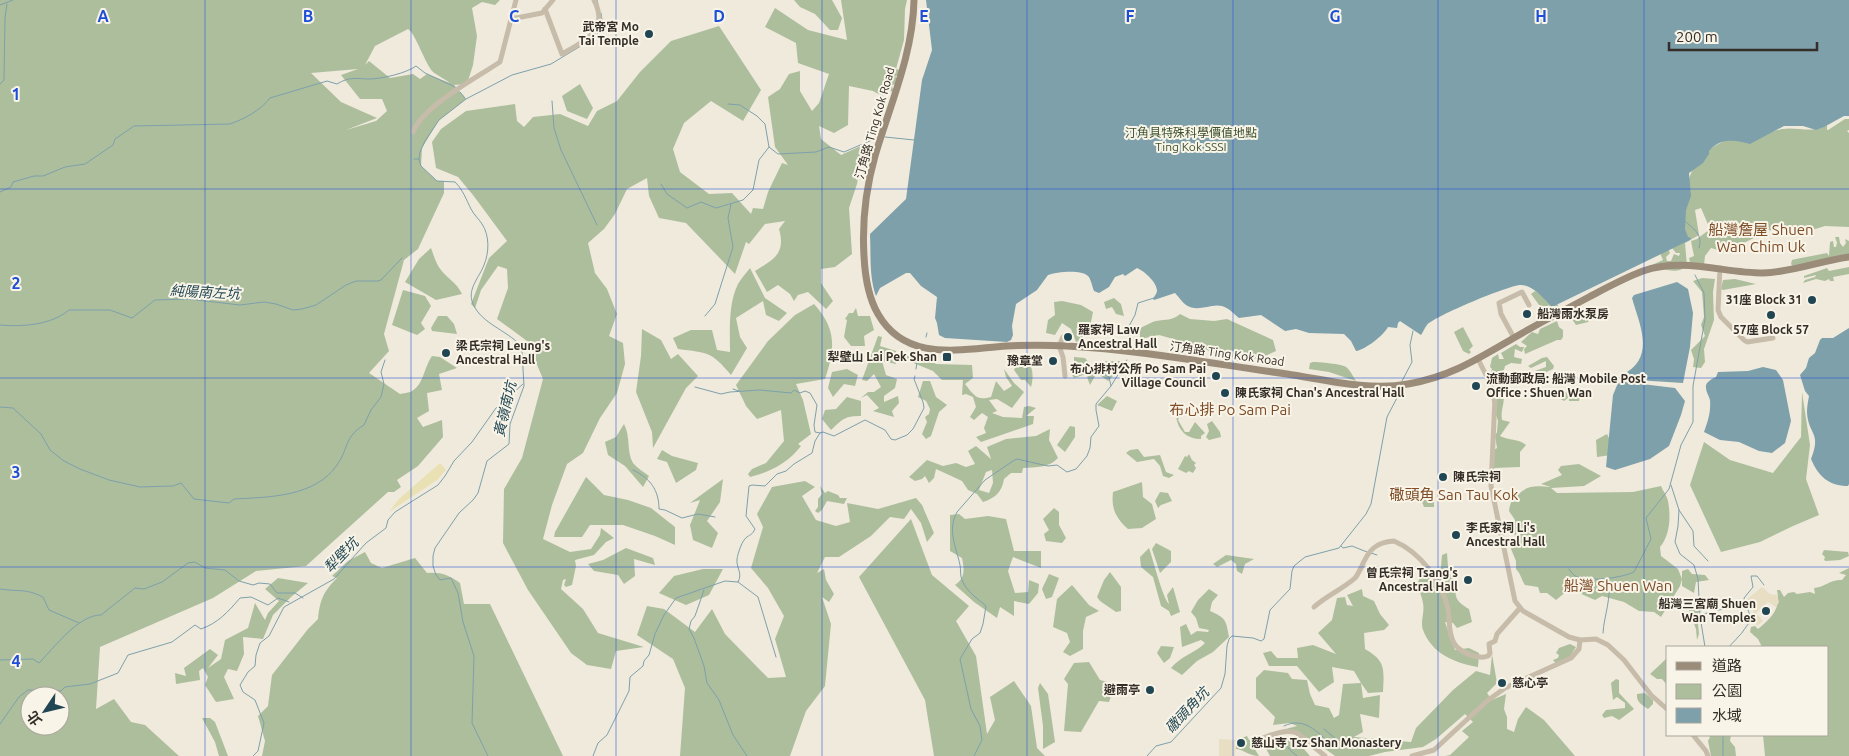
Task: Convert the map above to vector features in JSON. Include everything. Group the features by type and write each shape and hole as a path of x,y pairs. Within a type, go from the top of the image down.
{"main road":[{"name":"汀角路 Ting Kok Road","path":"914,0 911,34 906,58 874,159 867,194 863,239 868,289 881,320 904,340 924,348 958,351 1005,346 1059,346 1126,350 1325,380 1379,386 1404,385 1447,374 1478,359 1564,310 1642,272 1662,266 1684,265 1758,273 1784,272 1849,257"}],"street":[{"path":"413,132 416,125 431,107 500,62 516,0"},
{"path":"512,19 542,14 553,0"},
{"path":"545,9 562,54 591,38 596,31 598,16 594,0"},
{"path":"1720,268 1717,303 1720,315 1747,342 1773,338"},
{"path":"1514,338 1501,314 1499,303 1522,292 1529,305"},
{"path":"1063,337 1059,346 1063,357 1065,376"},
{"path":"1478,359 1490,381 1495,398 1491,486 1515,600 1520,608 1528,614 1561,632 1580,640 1596,639 1608,645 1624,660 1651,695 1666,708"},
{"path":"1314,606 1357,577 1368,553 1381,543 1394,541 1409,549 1419,558 1439,587 1448,608 1451,634 1455,645 1477,657 1488,656 1490,653 1489,644 1495,641 1497,634 1520,608"},
{"path":"1412,756 1434,750 1487,701 1505,688 1571,658 1579,649 1580,640"},
{"path":"1263,738 1283,731 1292,731 1325,756"},
{"path":"1694,736 1703,746 1708,756"}],"green space":[{"path":"0,0 500,0 495,5 482,2 472,8 477,36 473,65 467,84 454,85 466,99 439,120 422,148 421,166 437,181 444,181 444,193 418,249 404,260 384,334 389,351 369,373 400,394 411,392 416,388 432,356 440,357 457,368 439,374 442,390 427,393 429,411 417,418 423,427 442,420 443,437 418,466 397,480 401,487 394,492 388,492 306,566 256,571 213,598 100,647 96,709 114,699 131,722 145,725 179,756 0,756","holes":["408,29 433,72 450,83 427,74 420,79 413,74 390,78 369,61 365,65 375,46","358,69 341,75 360,99 382,99 387,111 376,121 346,130 377,118 341,102 311,73"]},
{"path":"794,0 832,0 842,18 838,30 830,30 815,14 800,7"},
{"path":"841,0 907,0 904,40 896,69 900,70 898,76 895,76 897,78 895,84 891,86 894,90 892,92 887,87 882,96 873,91 849,86 848,125 834,133 819,126 821,139 841,155 863,145 857,184 849,208 852,254 835,267 821,269 821,283 833,301 826,309 808,292 798,295 794,301 790,294 778,285 767,292 755,271 777,255 781,244 779,229 785,221 765,224 749,244 746,242 735,274 686,223 659,218 649,196 647,178 627,189 615,214 604,229 588,243 595,273 607,289 617,314 609,336 623,343 625,364 617,393 600,418 583,453 567,464 552,505 543,539 570,552 591,549 600,535 601,528 614,538 606,542 594,555 575,560 576,566 572,585 566,587 564,585 566,579 563,580 561,589 583,609 598,633 644,647 616,651 611,669 587,665 571,653 528,590 503,543 504,489 522,458 543,379 527,341 497,319 508,288 507,269 498,266 481,290 475,308 471,304 489,258 507,241 458,177 436,168 432,142 441,129 466,111 515,104 517,121 524,127 533,117 560,114 588,126 597,111 617,101 640,72 671,41 719,26 761,90 743,121 711,101 684,123 673,149 680,172 709,194 732,193 751,214 753,208 763,209 768,192 782,163 788,165 775,147 768,97 780,89 789,74 800,71 800,91 812,111 819,103 829,74 798,63 796,43 765,27 775,8 808,30 847,40"},
{"path":"580,84 593,108 587,119 567,111 562,96"},
{"path":"1845,119 1849,119 1849,130 1847,131 1849,133 1849,227 1825,226 1809,231 1762,230 1764,238 1758,236 1725,252 1711,248 1705,256 1704,265 1691,267 1689,258 1694,256 1691,241 1697,239 1710,229 1701,208 1695,210 1699,235 1685,243 1687,266 1674,271 1652,265 1663,260 1660,253 1668,248 1670,253 1666,257 1667,261 1671,261 1674,254 1679,256 1680,253 1676,253 1672,248 1685,242 1685,211 1688,181 1702,156 1714,147 1736,137 1791,128 1819,129 1827,125 1828,130"},
{"path":"1835,237 1839,237 1843,247 1846,243 1845,239 1849,241 1849,254 1841,255 1821,264 1797,271 1791,264 1792,260 1796,259 1827,253 1829,256 1830,242 1833,241 1834,247 1836,247"},
{"path":"431,248 439,268 462,294 436,300 405,282 419,259"},
{"path":"1849,267 1849,274 1833,277 1834,281 1816,279 1803,283 1805,280 1816,275 1804,278 1804,276 1827,268 1829,271"},
{"path":"750,268 765,298 787,313 779,321 766,315 763,301 736,318 740,337 747,348 731,375 718,361 708,354 678,349 673,338 691,330 712,330 717,350 730,352 730,318 733,300 738,284"},
{"path":"1702,278 1715,279 1713,292 1714,320 1704,349 1705,362 1701,368 1693,367 1694,359 1691,350 1705,336 1701,325 1704,317 1702,292 1693,281"},
{"path":"1735,279 1756,284 1721,289 1723,280"},
{"path":"403,290 425,296 431,306 421,323 425,329 417,335 392,325"},
{"path":"1535,291 1556,302 1559,307 1550,312 1549,305 1546,307 1549,314 1544,314 1531,294"},
{"path":"1114,298 1121,304 1124,316 1116,314 1112,307 1106,309 1104,302"},
{"path":"1062,301 1081,305 1093,312 1087,334 1076,342 1071,329 1062,323 1055,335 1046,333 1048,320 1055,315 1054,302"},
{"path":"814,304 827,322 832,340 832,349 825,379 796,384 803,400 811,434 798,444 801,446 784,462 750,477 748,474 752,469 766,463 784,441 781,410 757,419 746,406 736,385 768,341 795,315"},
{"path":"1595,306 1597,310 1588,322 1576,325 1572,319"},
{"path":"856,308 858,316 870,316 874,330 864,336 865,346 851,346 844,337 847,320 845,319"},
{"path":"1180,314 1190,319 1214,321 1227,319 1273,340 1276,351 1263,357 1237,361 1230,355 1219,356 1199,346 1181,348 1177,340 1159,335 1140,339 1140,328 1154,322 1172,319"},
{"path":"438,316 447,316 454,324 457,334 432,331 431,328"},
{"path":"1557,321 1559,327 1563,330 1561,340 1525,354 1524,349 1527,346 1521,342 1532,332 1538,334 1540,329"},
{"path":"1463,327 1473,346 1469,350 1471,352 1469,354 1463,351 1454,332"},
{"path":"642,329 661,340 671,359 678,354 698,376 686,388 653,448 652,432 636,392 641,356"},
{"path":"878,336 882,337 880,346 896,351 896,364 882,361 886,375 897,379 895,388 884,396 884,402 898,396 899,403 892,411 894,417 873,411 879,408 867,395 861,398 868,392 874,392 881,387 874,374 867,381 862,380"},
{"path":"1516,344 1524,347 1522,352 1515,349 1514,357 1522,359 1521,364 1511,363 1505,366 1504,370 1495,375 1497,381 1494,382 1490,375 1492,358 1498,354 1499,359 1504,359 1501,353"},
{"path":"907,355 930,360 936,364 972,365 973,378 965,384 979,398 991,397 996,381 1004,391 1012,386 1006,377 1004,369 1014,383 1024,392 1012,408 997,399 989,400 997,411 992,413 1003,417 1022,418 1024,407 1029,406 1036,408 1026,416 1034,416 1033,424 981,442 976,437 986,433 984,428 988,417 982,413 974,420 970,417 976,407 973,397 966,394 962,395 963,380 942,380 933,371 906,360"},
{"path":"1026,357 1032,372 1031,387 1025,380 1021,380 1014,370 1018,361"},
{"path":"1074,357 1085,358 1095,370 1107,373 1110,369 1105,361 1120,361 1118,368 1113,367 1111,372 1113,376 1108,381 1094,373 1095,376 1090,385 1087,377 1091,374 1074,378 1069,370 1070,367 1079,371 1084,369 1084,364 1074,365"},
{"path":"1547,357 1554,366 1553,369 1536,375 1535,371 1546,367 1546,361 1531,368 1528,366"},
{"path":"1310,363 1344,366 1356,381 1329,372 1309,369"},
{"path":"847,369 858,375 855,386 844,384 833,397 828,388 832,372"},
{"path":"923,381 930,381 936,397 947,405 939,412 931,436 926,439 922,434 927,422 925,417 929,414 930,409 926,401 918,397"},
{"path":"1574,388 1580,392 1579,401 1569,401 1569,397 1564,401 1559,398 1559,396"},
{"path":"1497,391 1503,391 1502,420 1510,422 1500,436 1520,441 1526,445 1520,452 1520,467 1494,468 1494,450 1497,448 1495,436 1498,421 1491,397"},
{"path":"1802,392 1810,445 1806,479 1819,515 1760,542 1721,552 1690,485 1704,442 1730,460 1773,473 1801,437"},
{"path":"1107,396 1117,401 1112,411 1097,405"},
{"path":"847,397 861,401 861,416 844,419 831,430 822,419 825,410 836,409"},
{"path":"1181,414 1178,420 1185,432 1189,432 1195,422 1205,433 1201,436 1201,439 1191,438 1181,430 1176,416"},
{"path":"1212,421 1220,432 1221,437 1209,440 1206,437 1209,431 1207,424"},
{"path":"624,424 633,463 649,476 643,487 625,466 608,455 605,442 616,437"},
{"path":"1070,426 1075,427 1075,437 1065,452 1057,445"},
{"path":"1050,429 1049,440 1058,458 1051,464 1023,468 1022,473 1011,473 1004,479 1002,488 997,494 983,502 977,494 968,490 962,481 936,469 934,478 929,483 925,476 915,481 909,477 927,460 943,466 956,463 966,467 975,464 968,451 976,446 991,459 987,447 1006,439 1036,436","holes":["992,470 993,483 989,493 979,490 986,472"]},
{"path":"1607,434 1612,444 1611,455 1597,457 1596,440"},
{"path":"1138,449 1144,457 1160,455 1166,472 1174,475 1169,478 1163,476 1160,466 1154,459 1137,462 1126,453 1130,450"},
{"path":"662,450 672,456 698,463 696,470 676,483 667,462 657,459"},
{"path":"1189,454 1196,463 1193,473 1189,471 1186,473 1178,469 1185,456 1187,457"},
{"path":"1579,464 1601,476 1584,486 1551,488 1557,493 1633,492 1661,486 1667,497 1669,513 1668,531 1660,547 1661,556 1678,569 1682,579 1680,586 1661,617 1654,612 1639,611 1624,602 1602,596 1595,600 1579,593 1567,591 1556,600 1547,593 1540,593 1538,587 1525,585 1516,569 1516,561 1511,549 1516,538 1512,529 1515,520 1509,511 1514,498 1529,487 1551,487 1541,484 1562,475 1558,470 1561,466"},
{"path":"586,477 604,495 628,500 651,508 675,527 675,545 623,525 590,525 582,537 554,537"},
{"path":"723,479 720,502 707,521 718,533 712,548 693,540 690,525 700,500 690,503"},
{"path":"805,481 815,487 802,496 816,520 836,526 850,522 847,503 878,509 916,498 922,505 934,533 927,542 921,523 911,509 904,519 890,517 871,536 839,557 825,557 817,573 824,569 826,580 834,594 829,602 822,597 831,624 825,686 806,711 790,756 680,756 685,688 673,659 637,635 647,606 664,609 695,632 712,609 725,634 768,678 786,677 775,639 784,616 768,588 751,568 763,527 757,514 772,487"},
{"path":"1142,482 1143,497 1152,504 1156,519 1142,528 1128,529 1115,513 1113,492"},
{"path":"820,486 825,493 828,491 838,495 840,498 847,498 844,504 827,501 822,510 818,513 815,511 818,507 818,499 822,494"},
{"path":"1425,490 1434,494 1434,507 1424,507 1421,499"},
{"path":"1160,492 1168,493 1172,501 1158,508 1155,501"},
{"path":"1054,508 1059,512 1059,525 1066,538 1062,543 1046,541 1044,534 1049,530 1043,519"},
{"path":"959,514 965,519 988,516 1006,519 1014,551 1041,551 1041,568 1013,557 1008,571 1015,593 1028,592 1029,580 1039,584 1038,593 1029,604 1014,601 1014,616 1000,607 997,618 974,602 955,585 963,576 964,569 962,558 950,551 950,515"},
{"path":"911,519 932,575 969,606 956,621 976,656 987,734 995,720 990,697 1014,681 1031,706 1037,748 1045,756 934,756 925,700 859,577"},
{"path":"1156,543 1171,551 1171,562 1160,573 1152,549"},
{"path":"626,548 653,558 655,565 634,559 635,576 624,584 618,575 594,571 588,564 603,560"},
{"path":"1149,548 1161,587 1169,604 1167,595 1173,587 1180,612 1171,616 1169,611 1161,606 1153,577 1141,567 1140,557"},
{"path":"1824,550 1848,552 1849,556 1840,560 1826,561 1822,554"},
{"path":"365,552 371,563 382,568 415,558 427,573 445,575 460,583 464,604 490,604 563,756 262,756 265,741 258,716 268,706 272,675 318,619 323,597 337,578 332,576 348,561"},
{"path":"1447,553 1447,571 1456,580 1456,598 1469,609 1472,622 1457,628 1453,623 1445,622 1455,650 1469,648 1479,653 1478,667 1461,663 1445,656 1432,645 1423,630 1423,606 1418,586 1419,579 1427,569 1437,573 1441,567 1442,555"},
{"path":"1226,555 1254,559 1245,564 1242,574 1237,571 1236,564 1231,560 1217,567 1213,564"},
{"path":"1849,568 1849,756 1765,756 1763,736 1829,736 1829,646 1762,646 1758,639 1750,632 1751,627 1755,626 1758,629 1774,612 1778,602 1777,590 1780,590 1784,597 1788,593 1794,592 1797,594 1810,592 1815,594 1814,588 1833,581 1842,580 1846,575 1839,573"},
{"path":"703,569 723,569 709,595 686,605 659,593 674,576"},
{"path":"1688,569 1692,574 1705,575 1709,580 1696,582 1694,593 1682,586 1682,571"},
{"path":"1110,572 1121,587 1121,611 1116,612 1097,597 1104,580"},
{"path":"1049,574 1059,578 1052,597 1046,599 1042,589"},
{"path":"278,578 308,583 273,615 263,639 243,637 244,654 237,671 228,669 224,677 234,699 216,702 205,685 208,677 203,668 199,671 200,680 176,684 175,673 186,676 184,668 210,649 218,655 208,668 221,659 225,640 248,628 255,603 265,620 268,613 279,601 265,589"},
{"path":"1072,585 1089,605 1099,611 1086,617 1083,631 1083,649 1070,656 1063,652 1070,642 1067,633 1053,627 1057,599"},
{"path":"1209,589 1218,595 1212,602 1210,611 1224,620 1229,637 1213,652 1197,661 1182,675 1171,668 1179,660 1205,643 1201,640 1182,647 1180,627 1186,624 1191,635 1197,631 1208,632 1209,630 1199,628 1196,618 1191,612 1198,600"},
{"path":"1362,589 1363,596 1374,601 1380,614 1389,625 1384,630 1364,633 1365,649 1377,658 1382,666 1384,677 1383,692 1368,693 1354,671 1332,667 1334,682 1319,692 1297,666 1269,666 1263,653 1271,651 1277,658 1298,658 1297,648 1313,645 1336,654 1318,633 1332,620 1337,598 1345,597 1347,605 1353,606 1347,595"},
{"path":"1684,597 1702,597 1714,606 1703,609 1697,614 1699,634 1697,640 1696,629 1687,605 1683,603"},
{"path":"1570,644 1576,647 1572,653 1573,658 1558,666 1553,660 1558,658 1559,655 1556,653 1559,648"},
{"path":"1161,646 1174,647 1170,658 1164,663 1157,653"},
{"path":"1492,654 1497,683 1487,693 1492,700 1506,694 1504,709 1507,717 1507,729 1514,732 1518,719 1526,707 1544,720 1575,756 1445,756 1450,755 1469,737 1462,731 1473,722 1465,714 1436,739 1423,747 1369,756 1335,756 1293,730 1278,731 1297,726 1290,723 1273,725 1275,717 1256,698 1256,678 1264,670 1288,673 1292,679 1307,680 1315,705 1329,708 1334,718 1339,715 1343,684 1361,683 1363,698 1380,695 1379,718 1360,714 1363,732 1354,737 1411,742 1416,728 1453,690 1476,671 1490,675"},
{"path":"1666,659 1666,684 1662,679 1657,679 1650,674"},
{"path":"1089,662 1100,680 1115,684 1109,702 1099,701 1081,732 1064,731 1068,684 1064,679 1074,663"},
{"path":"1616,679 1619,680 1619,693 1634,709 1619,720 1612,716 1604,718 1602,715 1606,710 1625,708 1625,703 1617,697 1613,700 1611,683"},
{"path":"1040,683 1048,694 1055,742 1043,749 1043,726 1038,688"},
{"path":"1645,693 1653,700 1653,704 1648,709 1637,699 1637,694"},
{"path":"202,718 210,718 215,722 228,756 219,756 215,742"},
{"path":"1247,736 1249,740 1257,736 1253,746 1259,756 1236,749 1236,740"},
{"path":"1286,736 1297,741 1310,756 1270,756 1264,745"},
{"path":"1731,736 1730,741 1735,747 1736,756 1711,756 1708,741 1710,737"}],"sand":[{"path":"440,463 446,470 437,480 389,512 399,499"}],"shaded area":[{"path":"1762,587 1770,594 1777,595 1779,602 1776,607 1768,602 1756,613 1763,621 1757,626 1752,607 1746,600"},
{"path":"1219,739 1236,740 1235,756 1219,756"}],"water":[{"path":"926,0 1849,0 1849,116 1844,116 1816,130 1803,126 1784,126 1750,144 1739,141 1718,143 1709,151 1703,163 1689,173 1691,196 1686,210 1685,229 1688,237 1691,238 1690,240 1552,307 1530,287 1514,286 1443,315 1427,325 1421,335 1400,321 1397,328 1388,327 1374,342 1356,351 1351,341 1344,334 1309,333 1296,329 1285,331 1261,315 1239,318 1229,310 1218,305 1200,308 1190,307 1175,293 1154,300 1157,291 1155,284 1137,268 1125,276 1123,274 1115,277 1109,287 1099,293 1094,291 1088,276 1080,272 1048,275 1037,290 1016,304 1012,326 1013,335 1011,340 1007,342 945,338 939,335 935,318 937,297 921,286 910,273 906,273 880,288 876,296 872,281 871,265 870,234 906,199 922,80 932,50"},
{"path":"1677,282 1688,289 1693,313 1690,347 1683,383 1636,380 1627,372 1636,365 1641,357 1643,338 1632,298 1634,295"},
{"path":"1849,328 1849,484 1848,486 1841,486 1825,479 1811,459 1815,438 1808,420 1809,396 1805,391 1800,375 1806,368 1809,358 1815,353 1822,338 1833,338"},
{"path":"1763,367 1776,370 1783,380 1791,421 1785,443 1772,453 1759,451 1739,442 1720,440 1704,432 1710,409 1710,400 1706,390 1708,382 1716,377 1718,372 1748,371"},
{"path":"1625,382 1675,388 1685,401 1669,446 1650,459 1615,470 1606,467 1613,395 1618,383"}],"waterway":[{"path":"0,5 13,0"},
{"name":"黃嶺南坑","path":"597,0 598,4"},
{"path":"0,84 4,80 7,4"},
{"name":"黃嶺南坑","path":"488,756 472,723 474,656 463,622 458,593 451,578 440,580 436,575 433,566 433,556 435,548 459,513 478,493 487,461 509,444 510,424 524,386 522,352 517,342 485,319 475,308 472,301 473,287 487,255 488,245 485,229 455,182 437,181 421,166 420,152 439,120 466,99 512,75 551,64 594,38 601,27 601,13"},
{"path":"0,192 11,187 13,182 34,176 43,176 65,167 85,164 113,145 115,139 134,126 230,124 252,114 270,98 327,81 337,84 349,79 381,78 412,69 416,66 425,73 455,87"},
{"path":"460,92 465,98"},
{"path":"552,101 554,128 561,150 597,225"},
{"path":"728,104 740,105 757,116 765,124 769,147"},
{"path":"885,137 914,140"},
{"path":"661,184 667,194 687,208 701,202 716,208 743,200 753,190 759,160 769,147 778,154 816,152 829,147 844,152 872,140"},
{"name":"黃嶺南坑","path":"414,159 419,159"},
{"path":"705,316 715,304 733,247 728,218 731,204"},
{"path":"1686,222 1699,236 1699,248"},
{"name":"純陽南左坑","path":"0,325 36,324 54,319 69,310 110,310 132,318 155,300 188,299 240,305 264,302 293,310 302,309 316,305 346,285 356,281 381,280 402,258"},
{"path":"1569,569 1577,577 1589,579 1606,579 1629,574 1634,572 1651,539 1646,518 1669,489 1681,445 1693,422 1693,386 1705,319 1704,293 1695,275"},
{"path":"1128,347 1129,326 1135,315 1138,303 1154,298"},
{"path":"1402,381 1412,362 1410,345 1413,331"},
{"path":"926,337 927,333"},
{"path":"916,369 918,355"},
{"path":"0,407 13,408 41,434 50,450 64,461 80,469 109,480 140,487 173,486 181,483 194,499 229,503 234,499 277,496 291,493 317,484 328,476 341,459 350,438 364,425 371,410 381,397 384,384 381,372 385,360"},
{"path":"1111,386 1127,360"},
{"path":"974,756 982,740 980,726 971,709 960,659 972,639 980,633 986,606 969,591 961,578 960,565 952,532 954,519 957,512 985,480 1017,459 1048,466 1057,465 1067,472 1076,469 1087,456 1091,437 1099,426 1096,404 1111,386 1109,377 1098,369 1091,370 1089,364"},
{"path":"695,387 721,394 760,390 791,393 794,390 800,393 805,391 810,393 817,405 814,425 815,432 823,432 834,436 865,420 885,430 891,439 895,440 907,435 913,429 924,408 914,379 915,376"},
{"name":"犁壁坑","path":"253,756 258,751 264,723 255,700 243,692 240,685 248,672 255,666 260,643 269,636 284,607 334,579 366,543 386,528 388,520 395,512 438,485 454,461 472,442 496,408 523,384"},
{"path":"733,389 739,391"},
{"name":"䃟頭角坑","path":"1147,756 1156,746 1171,742 1221,688 1225,674 1229,639 1232,636 1253,638 1261,641 1264,639 1270,610 1290,589 1294,566 1305,557 1339,548 1366,514 1371,504 1387,417 1399,394"},
{"path":"593,756 598,743 607,735 629,691 630,677 643,666 664,615 676,598 725,581 738,582 740,576 737,565 739,550 743,541 755,529 746,516 749,486 765,486 777,474 786,471 812,453 815,441 820,433"},
{"path":"633,470 652,485 659,502 659,509 682,518 698,514 715,517"},
{"path":"1671,485 1679,510 1693,531 1694,546 1708,561"},
{"path":"1679,510 1675,542 1680,554 1694,565 1698,579 1700,616 1705,646"},
{"path":"1341,546 1343,548 1352,546 1367,552"},
{"path":"1371,553 1377,555"},
{"path":"0,660 33,659 39,663 75,626 92,616 101,615 135,588 144,589 162,582 188,563 195,562 205,568 225,570 239,581 253,585 259,583 270,584 277,593 295,593 303,598"},
{"path":"1730,646 1750,622 1750,615 1744,598 1753,587 1751,576 1757,576 1764,585"},
{"path":"1603,633 1608,600 1608,580"},
{"path":"738,582 758,597 776,657"},
{"path":"0,589 37,594 43,597 49,610 79,623"},
{"path":"704,590 689,629 704,666 707,683 719,700 733,735 747,756"},
{"path":"0,724 19,697 28,690 61,691 65,687 90,684 118,673 128,655 172,642 195,625 201,629 213,624 240,598 251,597 268,605 278,598 289,602"},
{"path":"1700,616 1731,607 1741,602"},
{"path":"1284,726 1291,723 1304,724 1315,730 1331,744"},
{"path":"1324,729 1337,740"},
{"path":"1723,736 1723,756"},
{"path":"1284,742 1297,756"}],"place":[{"name":"武帝宮 Mo Tai Temple","path":"649,34"},
{"name":"31座 Block 31","path":"1812,300"},
{"name":"船灣雨水泵房","path":"1527,314"},
{"name":"57座 Block 57","path":"1771,315"},
{"name":"羅家祠 Law Ancestral Hall","path":"1068,337"},
{"name":"梁氏宗祠 Leung's Ancestral Hall","path":"446,353"},
{"name":"犁壁山 Lai Pek Shan","path":"947,357"},
{"name":"豫章堂","path":"1053,361"},
{"name":"布心排村公所 Po Sam Pai Village Council","path":"1216,376"},
{"name":"流動郵政局: 船灣 Mobile Post Office : Shuen Wan","path":"1476,386"},
{"name":"陳氏家祠 Chan's Ancestral Hall","path":"1225,393"},
{"name":"陳氏宗祠","path":"1443,477"},
{"name":"李氏家祠 Li's Ancestral Hall","path":"1456,535"},
{"name":"曾氏宗祠 Tsang's Ancestral Hall","path":"1468,580"},
{"name":"船灣三宮廟 Shuen Wan Temples","path":"1766,611"},
{"name":"慈心亭","path":"1502,683"},
{"name":"避雨亭","path":"1150,690"},
{"name":"慈山寺 Tsz Shan Monastery","path":"1241,743"}],"district":[{"name":"船灣詹屋 Shuen Wan Chim Uk","path":"1761,238"},
{"name":"布心排 Po Sam Pai","path":"1230,410"},
{"name":"䃟頭角 San Tau Kok","path":"1454,495"},
{"name":"船灣 Shuen Wan","path":"1618,586"}],"park label":[{"name":"汀角具特殊科學價值地點 Ting Kok SSSI","path":"1191,140"}]}
